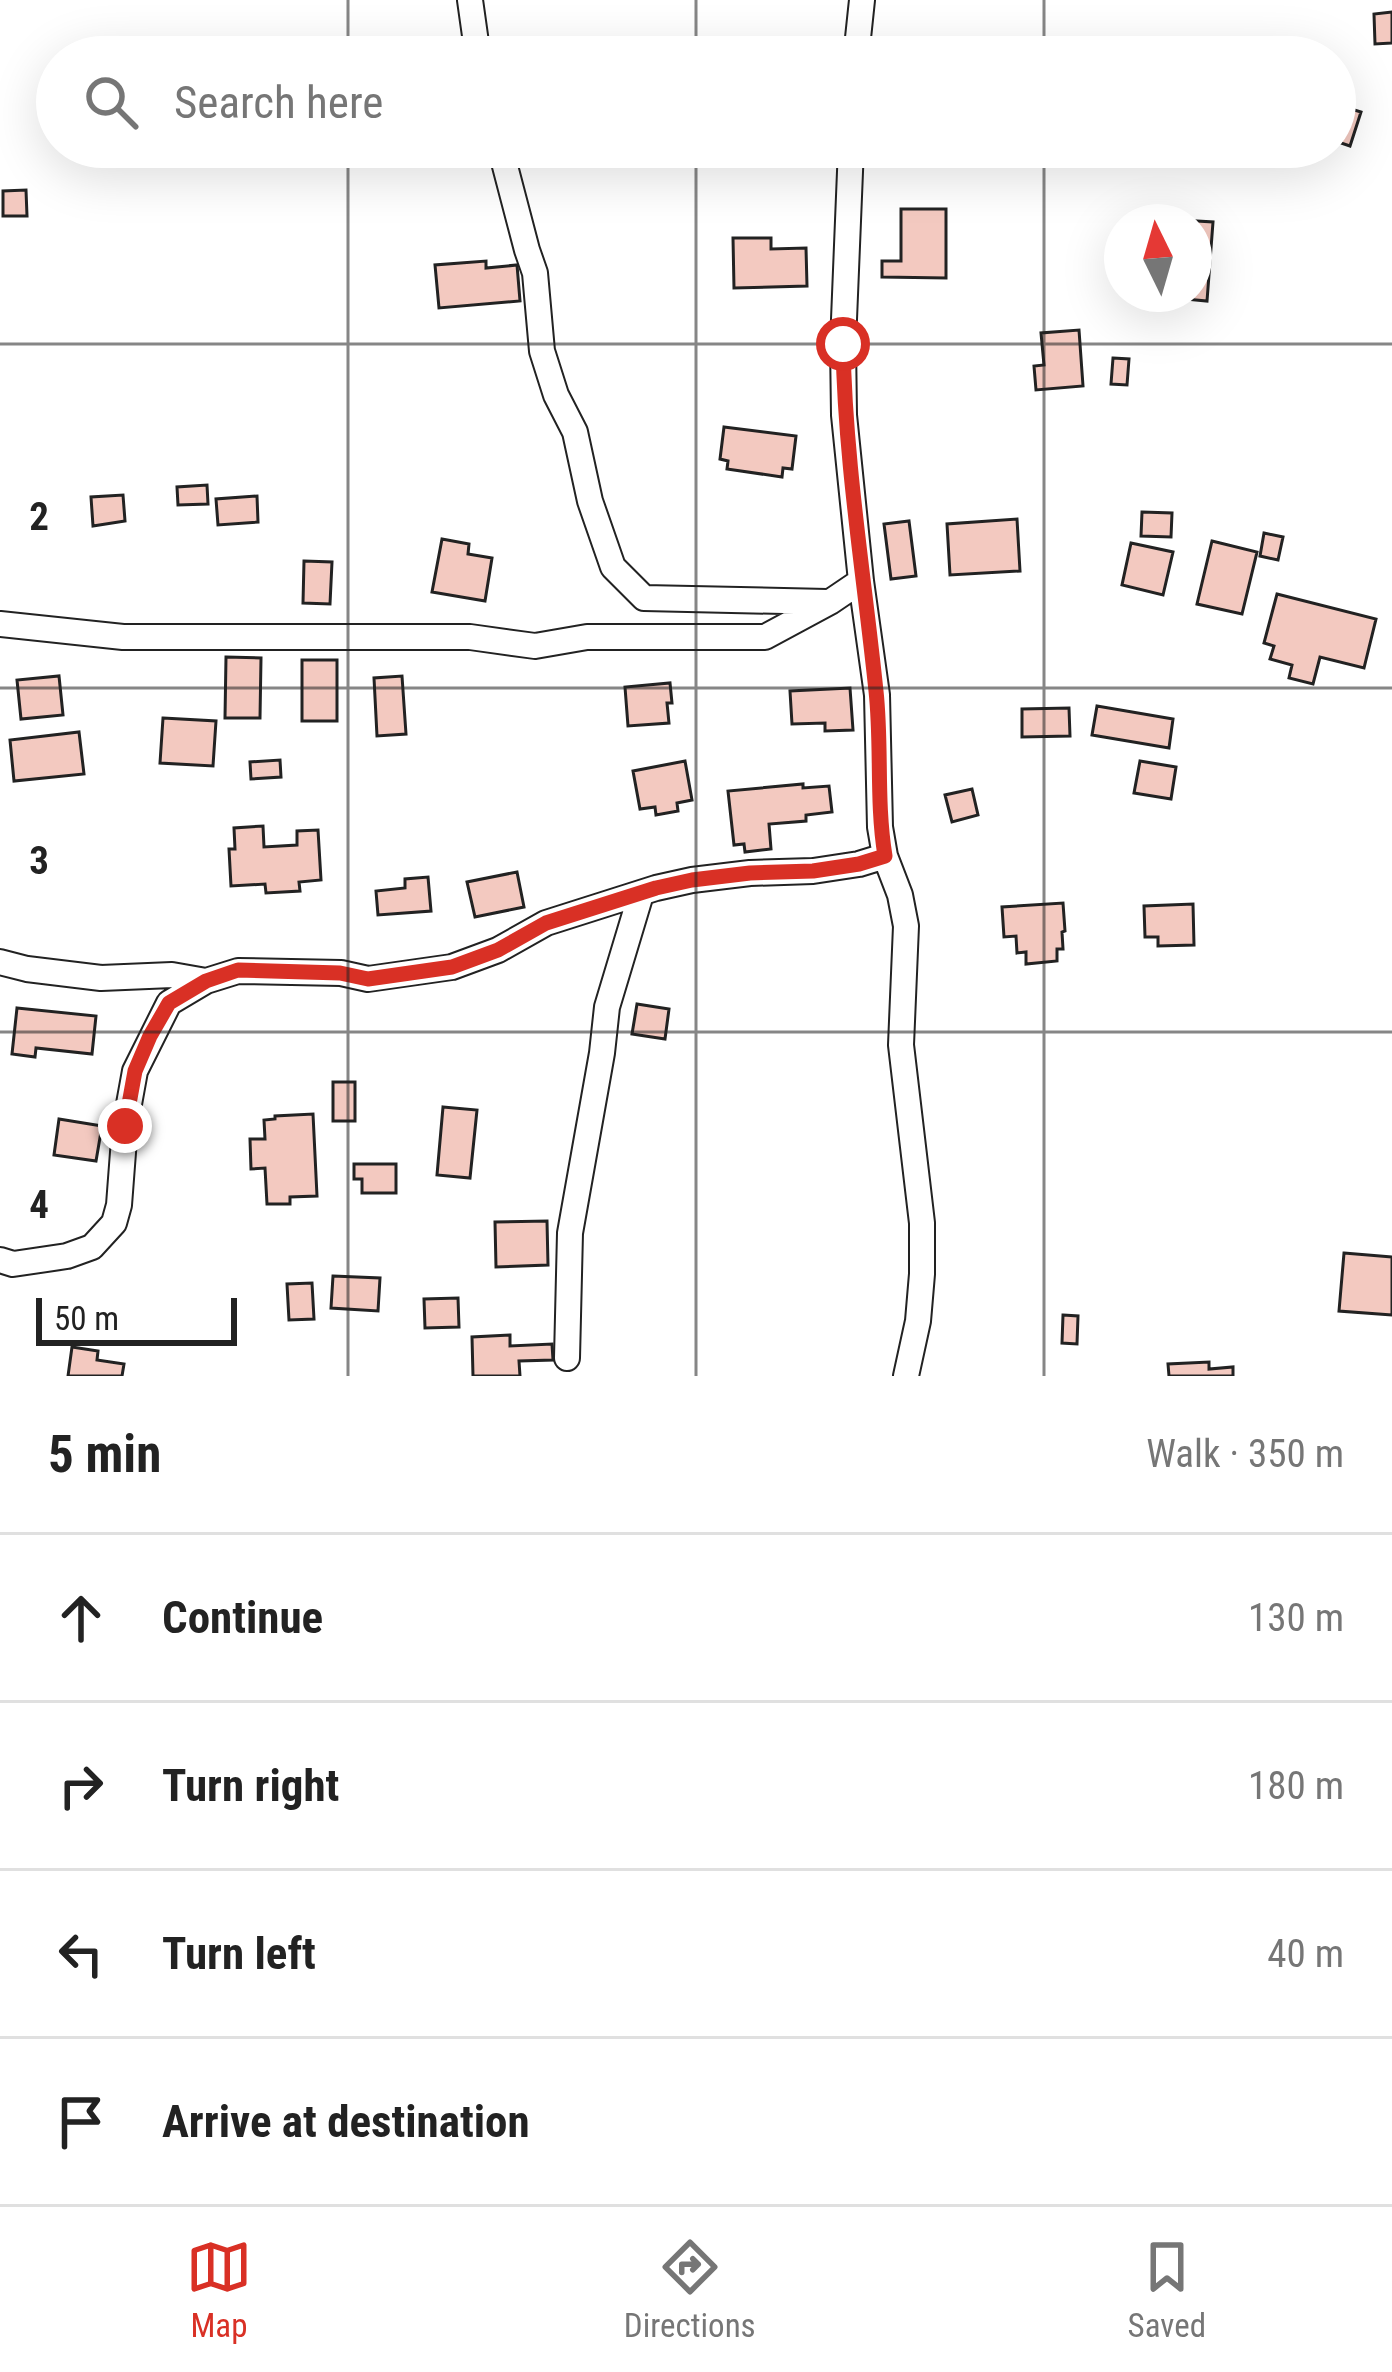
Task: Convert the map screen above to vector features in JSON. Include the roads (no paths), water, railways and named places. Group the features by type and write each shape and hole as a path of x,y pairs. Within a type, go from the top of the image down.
{"street":[{"path":"470,0 475,36"},
{"path":"858,36 862,0"},
{"path":"505,168 535,273 542,351 556,395 575,432 590,501 613,567 644,598 830,602"},
{"path":"850,168 844,391 877,695 878,796 885,856 906,926 901,1045 922,1223 918,1322 906,1376"},
{"path":"0,624 123,637 470,637 535,646 587,637 764,637 861,580"},
{"path":"0,1260 13,1264 67,1256 92,1247 113,1223 135,1071 169,1003 206,981 238,970 340,973 368,979 452,967 498,950 546,923 692,880 813,871 885,856"},
{"path":"567,1358 570,1232 608,1006 641,894"},
{"path":"0,962 101,978 172,974 206,981"}]}
